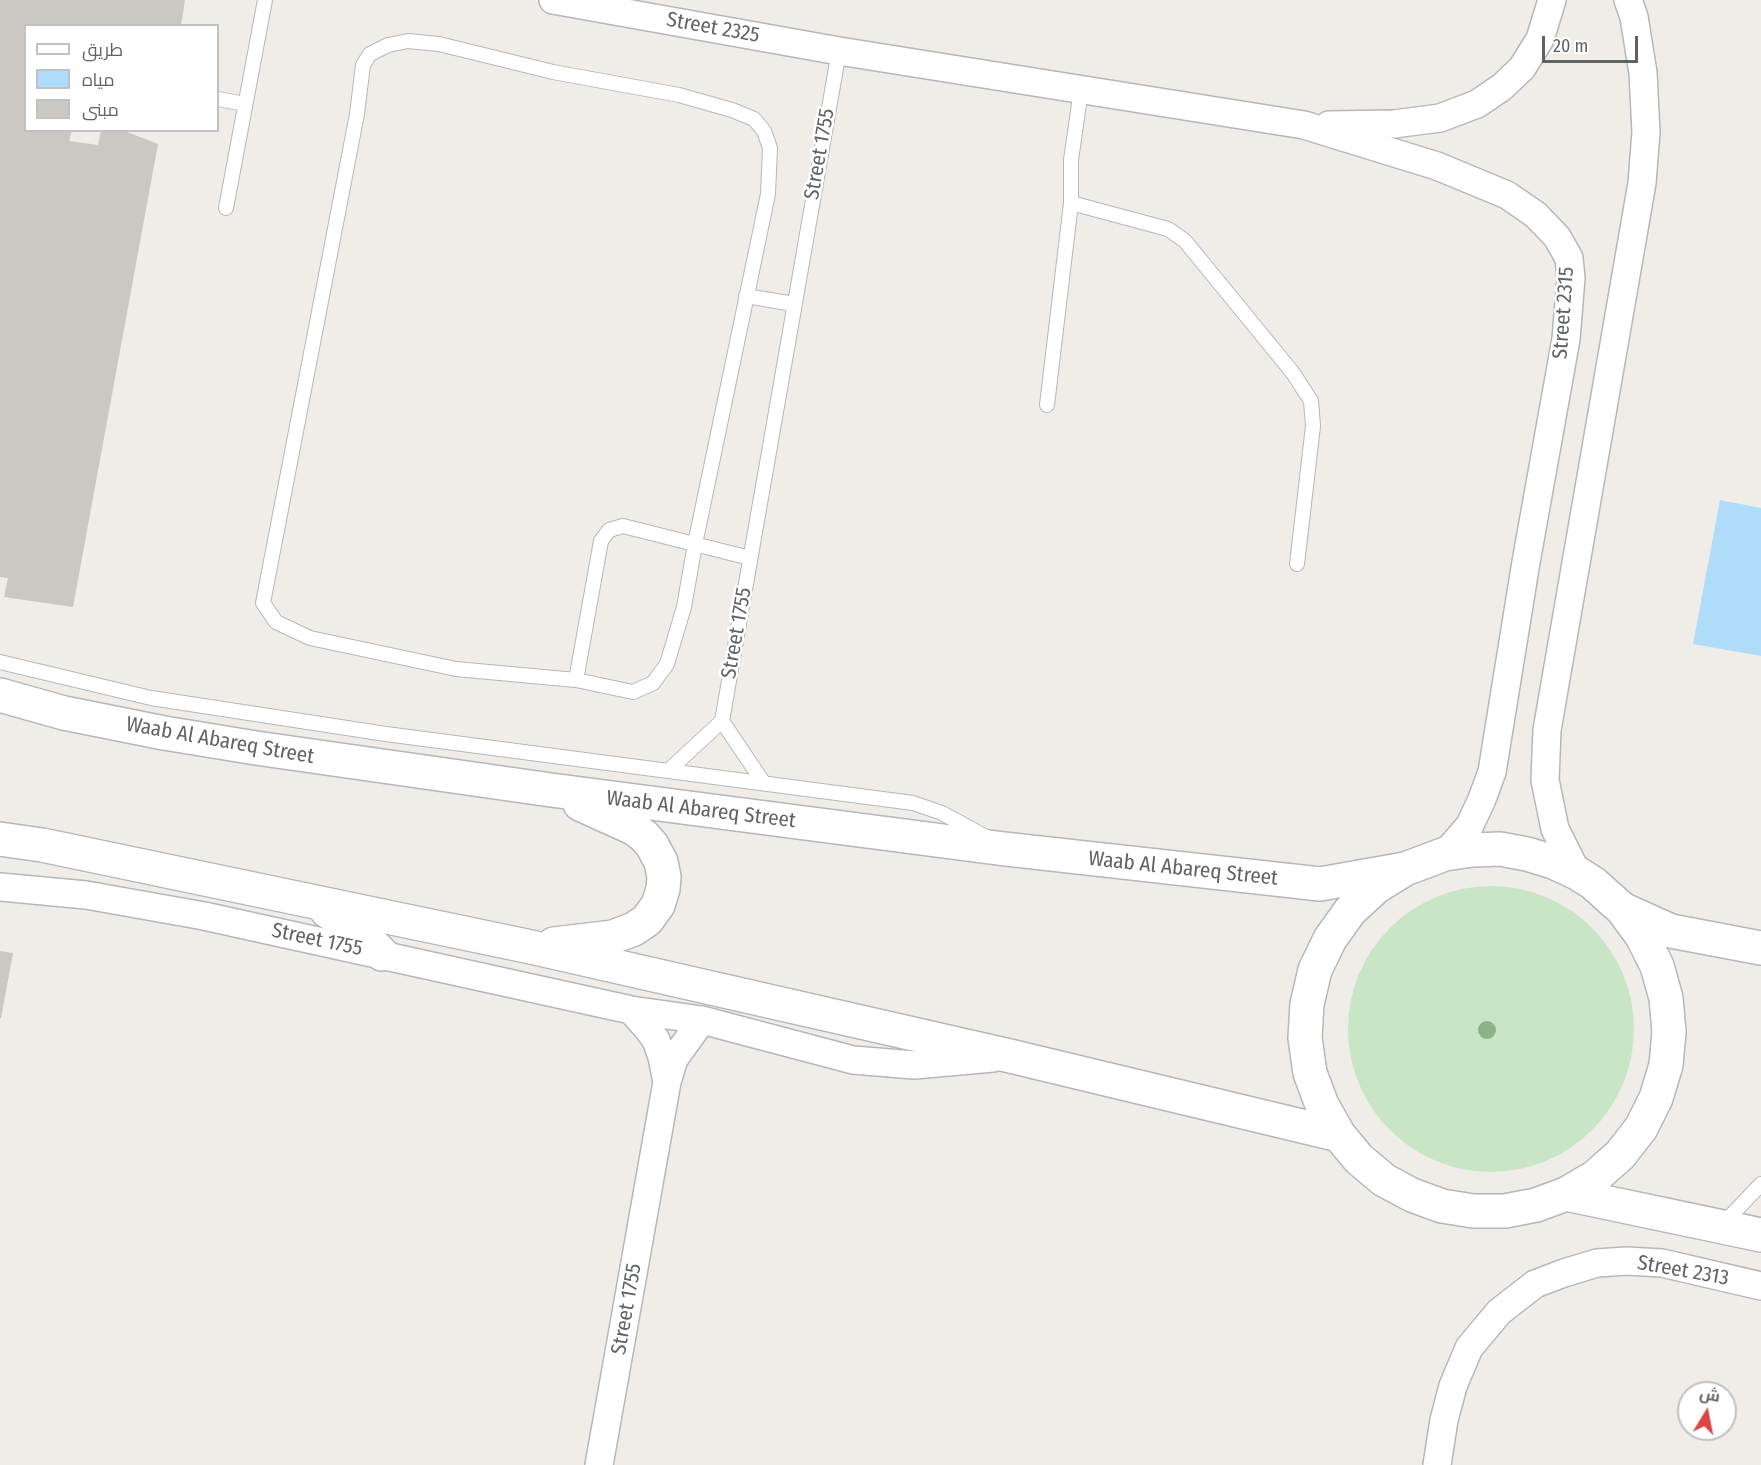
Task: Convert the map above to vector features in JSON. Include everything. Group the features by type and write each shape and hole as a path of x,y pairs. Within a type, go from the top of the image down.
{"street":[{"name":"Street 2325","path":"553,0 838,51"},
{"path":"838,51 1304,125 1394,124 1440,118 1477,104 1502,87 1522,68 1540,39 1552,0"},
{"path":"1577,873 1555,829 1545,780 1546,730 1642,183 1647,132 1643,73 1634,17 1628,0"},
{"name":"Street 2315","path":"1304,125 1437,166 1507,195 1536,215 1557,237 1569,258 1571,278 1566,339 1526,562 1492,772 1470,825 1445,854"},
{"name":"Waab Al Abareq Street","path":"0,695 64,712 164,733 256,748 551,790 1005,849 1320,884 1405,869"},
{"path":"531,947 613,937 634,929 647,920 657,905 663,889 661,862 644,836 633,828 551,790"},
{"path":"0,839 42,845 531,947 1010,1056 1339,1135"},
{"path":"1500,849 1544,859 1577,873 1593,883 1622,909 1642,936 1657,966 1666,998 1669,1032 1666,1065 1656,1098 1641,1128 1620,1155 1595,1177 1566,1194 1536,1205 1505,1211 1473,1211 1442,1206 1412,1195 1384,1180 1359,1159 1339,1135 1322,1105 1310,1072 1305,1038 1307,1004 1316,970 1330,939 1350,911 1376,887 1418,862 1445,854 1500,849"},
{"name":"Street 1755","path":"0,887 86,895 140,903 631,1010 702,1020 853,1060 914,1065 1010,1056"},
{"path":"307,899 349,924 382,954"},
{"path":"1622,909 1671,931 1761,948"},
{"name":"Street 1755","path":"631,1010 656,1041 667,1082"},
{"name":"Street 1755","path":"599,1465 667,1082 674,1059 702,1020"},
{"path":"1566,1194 1761,1235"},
{"name":"Street 2313","path":"1437,1465 1444,1420 1453,1386 1469,1348 1499,1312 1535,1284 1597,1263 1627,1261 1662,1263 1761,1286"}],"lane":[{"path":"226,208 265,0"},
{"path":"408,41 440,44 553,72 679,95 732,110 754,119 764,131 770,148 768,194 746,296 684,607 667,664 653,683 633,692 576,680 456,669 310,638 276,622 263,603 357,114 363,65 370,54 388,45 408,41"},
{"name":"Street 1755","path":"722,722 838,51"},
{"path":"1047,405 1071,203 1071,160 1081,90"},
{"path":"219,99 245,104"},
{"path":"1071,203 1168,229 1185,241 1293,373 1311,401 1313,426 1297,564"},
{"path":"746,296 794,304"},
{"path":"576,680 601,541 609,530 623,526 750,558"},
{"path":"0,662 151,698 386,734 913,803 942,813 976,830 1005,849"},
{"path":"668,771 722,722 763,782"},
{"path":"1721,1227 1761,1184"}],"green space":[{"path":"1491,886 1519,889 1546,897 1570,910 1592,928 1610,950 1623,974 1631,1001 1634,1029 1631,1057 1623,1084 1610,1108 1592,1130 1570,1148 1546,1161 1519,1169 1491,1172 1463,1169 1436,1161 1412,1148 1390,1130 1372,1108 1359,1084 1351,1057 1348,1029 1351,1001 1359,974 1372,950 1390,928 1412,910 1436,897 1463,889"}],"water":[{"path":"1720,500 1761,508 1761,656 1693,644"}],"building":[{"path":"0,0 185,0 181,24 24,24 24,132 71,132 69,141 98,145 101,132 127,132 158,144 73,607 4,597 8,578 0,577"},
{"path":"0,951 13,953 1,1018 0,1018"}]}
